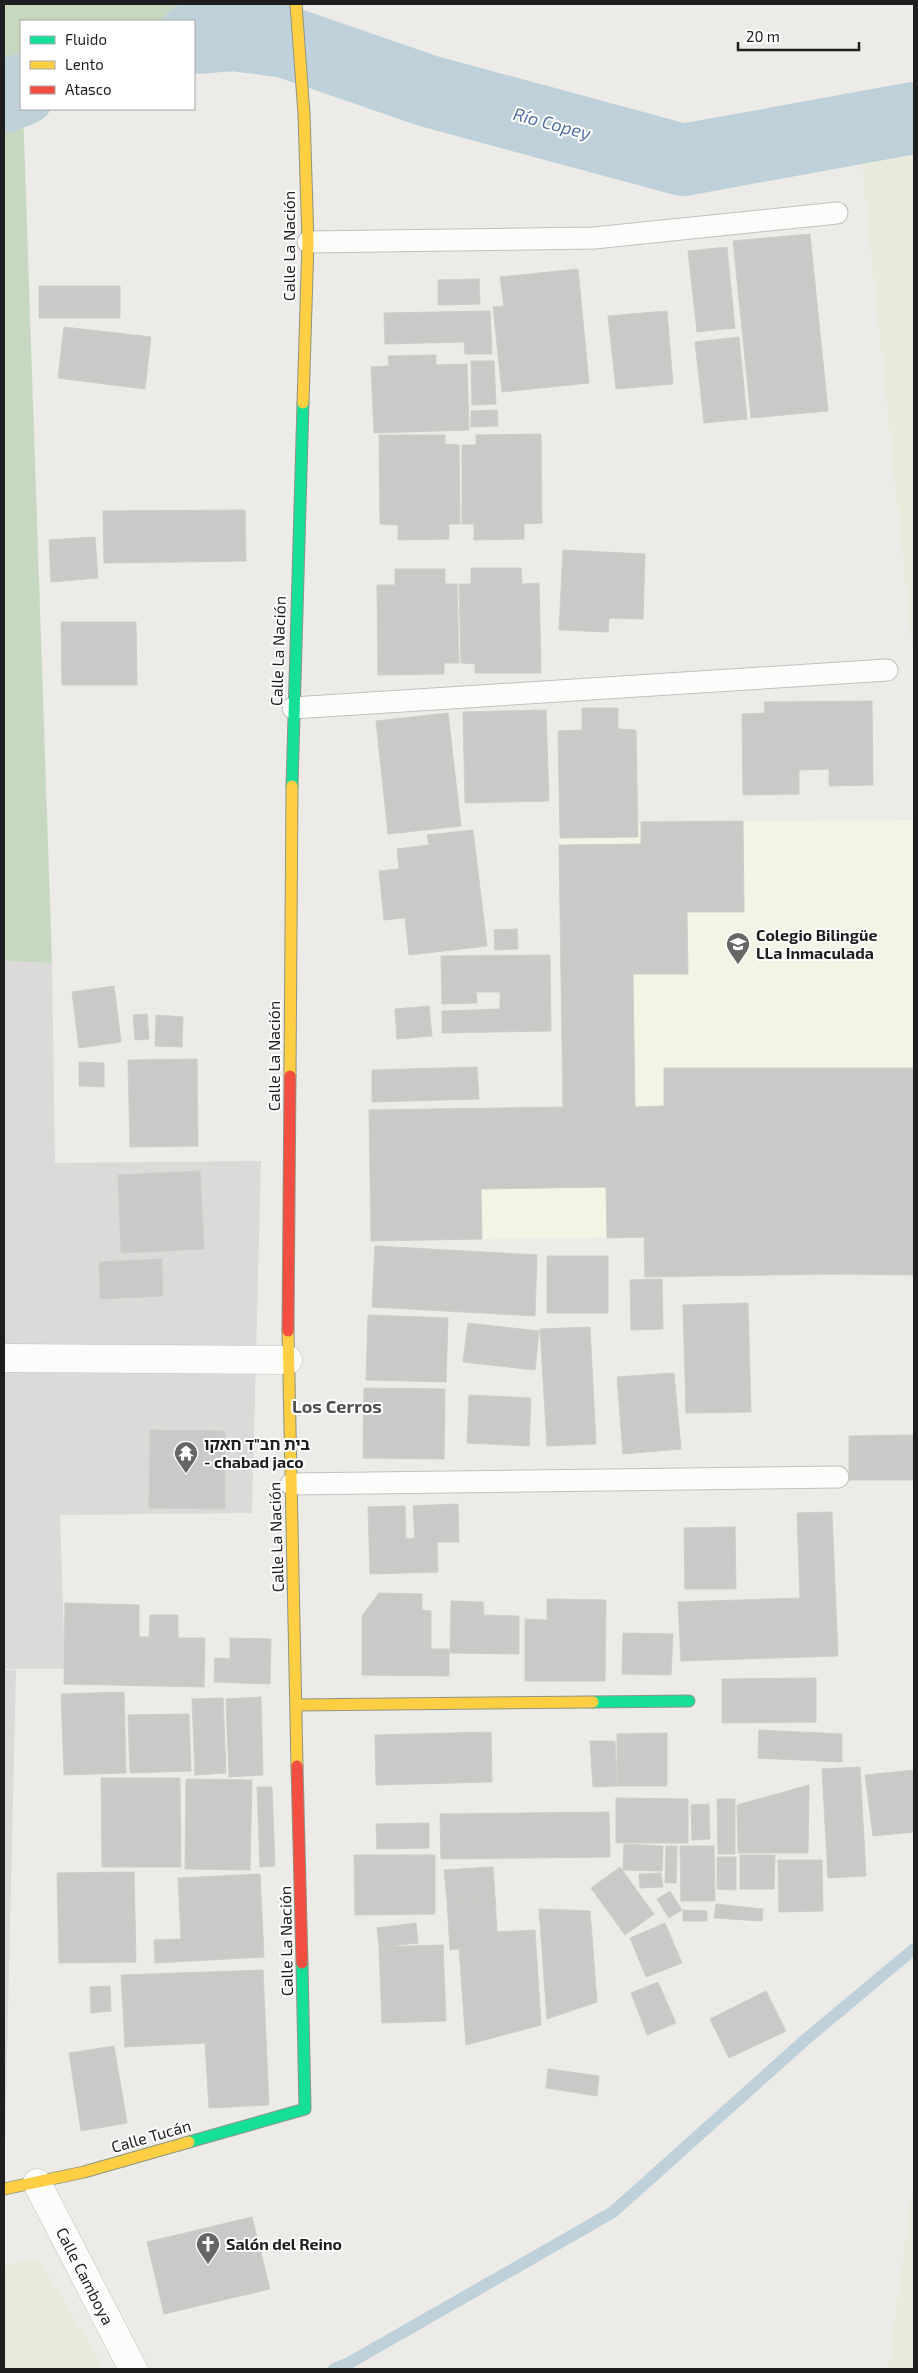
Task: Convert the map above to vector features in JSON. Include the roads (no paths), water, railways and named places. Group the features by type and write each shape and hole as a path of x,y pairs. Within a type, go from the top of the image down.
{"street":[{"name":"Calle La Nación","path":"296,4 304,114 308,242 293,708 288,1360 305,2109"},
{"path":"4,1358 288,1360"},
{"path":"297,1705 689,1702"},
{"name":"Calle Tucán","path":"4,2189 84,2172 305,2109"},
{"name":"Calle Camboya","path":"37,2183 133,2369"}],"lane":[{"path":"308,242 594,238 837,213"},
{"path":"293,708 887,670"},
{"path":"291,1484 838,1477"}],"waterway":[{"name":"Río Copey","path":"195,38 233,35 286,42 428,91 683,160 914,118"},
{"name":"Río Copey","path":"4,97 20,90"},
{"path":"334,2369 349,2363 613,2212 805,2040 914,1949"}],"place":[{"name":"Colegio Bilingüe LLa Inmaculada","path":"738,965"},
{"name":"בית חב\"ד חאקו - chabad jaco","path":"186,1474"},
{"name":"Salón del Reino","path":"208,2265"}],"district":[{"name":"Los Cerros","path":"337,1407"}]}
